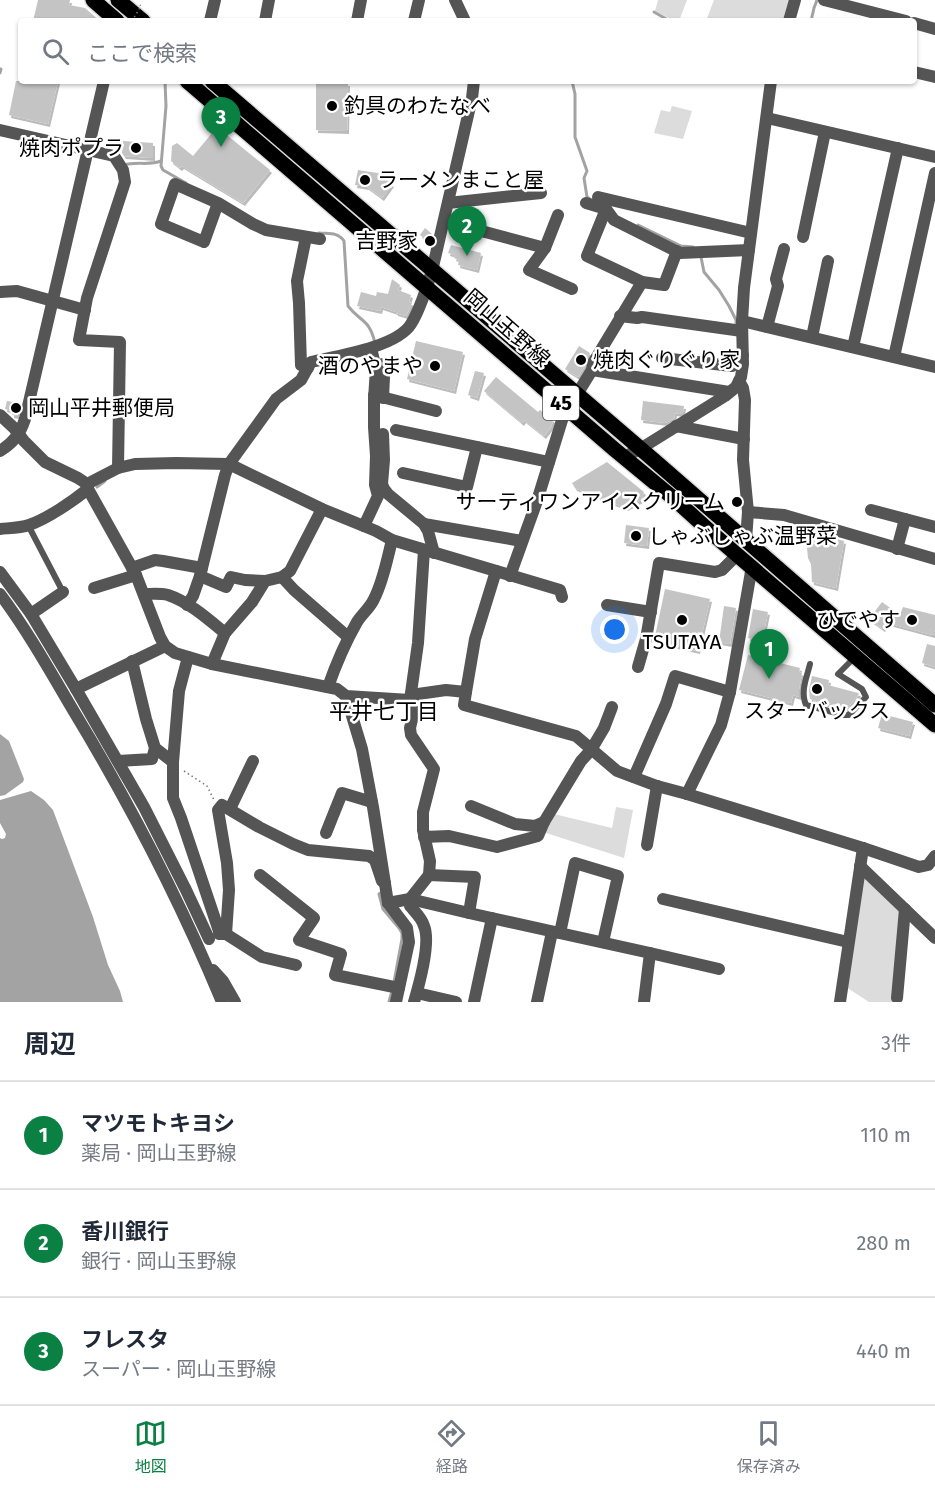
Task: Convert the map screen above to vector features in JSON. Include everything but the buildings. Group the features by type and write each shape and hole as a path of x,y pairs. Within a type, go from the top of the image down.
{"main road":[{"path":"93,0 114,18"},
{"path":"121,1 140,18"},
{"name":"岡山玉野線","path":"190,84 672,496 737,555 935,725"},
{"name":"岡山玉野線","path":"215,84 935,705"}],"street":[{"path":"211,18 215,0"},
{"path":"266,18 269,0"},
{"path":"358,18 361,0"},
{"path":"415,18 419,0"},
{"path":"455,0 464,18"},
{"path":"790,18 795,0"},
{"path":"824,0 893,18"},
{"path":"876,14 880,0"},
{"path":"118,18 121,1"},
{"path":"917,24 935,28"},
{"path":"917,73 935,77"},
{"path":"0,451 10,445 19,434 25,419 103,84"},
{"path":"188,605 201,572 229,464 276,399 301,380 311,362 375,346 395,338 410,326 432,271 474,84"},
{"path":"624,457 729,392 736,387 739,381 743,364 739,355 744,288 771,84"},
{"path":"766,118 935,157"},
{"path":"0,130 114,156 123,170 125,182 87,298 79,340 120,342 118,468"},
{"path":"803,237 825,132"},
{"path":"853,347 898,148"},
{"path":"894,357 935,173"},
{"path":"218,203 204,242 160,224 175,184 218,203 266,230 320,239"},
{"path":"448,203 541,193"},
{"path":"598,197 751,233"},
{"path":"586,203 606,209 614,220 681,253 749,249"},
{"path":"606,209 587,256 642,282 664,285 677,251"},
{"path":"558,215 545,248 529,270 572,289"},
{"path":"444,221 545,248"},
{"path":"306,237 297,281 301,365 308,368"},
{"path":"767,327 778,286 776,279 784,249"},
{"path":"812,337 828,261"},
{"path":"510,576 537,501 563,417 592,370 593,363 620,316 642,282"},
{"path":"0,292 17,291 85,310"},
{"path":"620,316 740,327 767,327 935,367"},
{"path":"375,346 379,397 374,427 380,453 382,484 388,494 424,524 428,531 429,551 417,643 410,728 411,735 434,769 423,812 429,875 410,899 410,906 424,923 426,932 426,945 415,997 456,1002"},
{"path":"662,358 732,366 732,355 739,355"},
{"path":"592,370 729,392"},
{"path":"739,381 745,400 740,438 748,512 746,540"},
{"path":"379,397 436,411"},
{"path":"0,415 45,462 78,478 87,487 134,572 165,646 175,653 212,664 337,689 346,696 362,749 388,903 407,928 409,935 396,1002"},
{"path":"676,426 740,438"},
{"path":"364,526 378,496 375,485 380,453 390,432 549,462"},
{"path":"403,473 467,487 477,447"},
{"path":"0,529 29,528 118,468 135,464 229,464 322,510 376,531 392,540 560,590 562,597"},
{"path":"94,588 134,572 147,562 155,560 201,572 226,587 231,577 265,581 282,577 290,571 322,510"},
{"path":"871,510 935,527"},
{"path":"748,512 784,515 898,546 935,559"},
{"path":"898,546 905,519"},
{"path":"424,524 522,542"},
{"path":"328,687 348,638 375,598 392,540"},
{"path":"638,666 646,639 659,562 715,572 722,570 737,555"},
{"path":"687,794 721,725 730,692 752,566"},
{"path":"496,571 475,639 464,705 576,736 617,771 657,786 919,867 928,865 935,856"},
{"path":"0,572 31,614 75,687 144,807 186,890 218,936"},
{"path":"282,577 348,638"},
{"path":"212,664 225,633 252,602 265,581"},
{"path":"31,614 63,592"},
{"path":"0,594 109,769 157,858 222,1002"},
{"path":"144,594 168,595 188,605 225,633"},
{"path":"607,605 651,612"},
{"path":"75,687 165,646"},
{"path":"188,657 179,692 173,763 173,798 218,936"},
{"path":"118,761 152,759 155,748 132,661"},
{"path":"50,671 54,669 75,687"},
{"path":"634,777 666,704 675,676 730,692"},
{"path":"346,696 414,697 446,690 466,692"},
{"path":"424,837 449,836 496,847 537,836 580,761 591,750 604,728 612,707"},
{"path":"155,748 173,763"},
{"path":"218,936 230,890 218,810 225,808 253,761"},
{"path":"647,845 657,786"},
{"path":"326,833 342,793 372,802"},
{"path":"471,806 515,824 535,826 544,822"},
{"path":"225,808 308,850 369,856 375,860 382,881 385,883"},
{"path":"840,1002 863,848"},
{"path":"537,1002 575,863 618,876 603,942"},
{"path":"860,866 935,938"},
{"path":"260,875 314,918 299,940 341,954 335,975 399,988"},
{"path":"429,875 475,877 469,914"},
{"path":"388,903 410,899 718,969"},
{"path":"663,899 848,942"},
{"path":"897,998 905,909"},
{"path":"185,917 262,957 296,965"},
{"path":"474,1002 492,918"},
{"path":"644,1002 650,953"},
{"path":"204,960 223,981 235,1002"}],"lane":[{"path":"29,528 63,592"},
{"path":"810,663 802,697 806,705 849,715 866,696 862,688 838,674 855,656"}],"path":[{"path":"134,18 140,5"},
{"path":"173,763 207,786 212,799 225,808"}],"shaded area":[{"path":"658,0 687,0 680,18 669,18 655,11"},
{"path":"714,0 790,0 786,18 707,18"},
{"path":"672,106 692,111 683,139 654,133 661,110 670,112"},
{"path":"0,734 9,741 24,779 5,795 0,796"},
{"path":"31,791 53,810 123,1002 0,1002 0,838 5,838 6,834 0,823 0,800"},
{"path":"616,807 633,810 624,858 543,832 554,814 612,828"},
{"path":"864,877 901,910 892,1002 869,1002 846,987"}],"waterway":[{"path":"812,18 817,0"},
{"path":"654,12 665,18"},
{"path":"0,69 0,73"},
{"path":"165,84 166,106 161,166 163,170 186,183"},
{"path":"573,84 575,94 575,137 587,171 584,178 589,198"},
{"path":"124,165 161,161"},
{"path":"638,225 681,246 693,247"},
{"path":"319,233 336,235 344,241 348,306 370,329 375,343"},
{"path":"701,257 704,272 729,306 736,324"},
{"path":"97,487 105,481"},
{"path":"382,892 379,894 383,909 402,933 394,982"},
{"path":"389,1002 392,991"}],"place":[{"name":"釣具のわたなべ","path":"332,106"},
{"name":"フレスタ","path":"221,147"},
{"name":"焼肉ポプラ","path":"136,148"},
{"name":"ラーメンまこと屋","path":"365,180"},
{"name":"吉野家","path":"430,241"},
{"name":"香川銀行","path":"467,256"},
{"name":"焼肉ぐりぐり家","path":"581,360"},
{"name":"酒のやまや","path":"435,366"},
{"name":"岡山平井郵便局","path":"16,408"},
{"name":"サーティワンアイスクリーム","path":"737,502"},
{"name":"しゃぶしゃぶ温野菜","path":"636,536"},
{"name":"TSUTAYA","path":"682,620"},
{"name":"ひでやす","path":"912,620"},
{"name":"マツモトキヨシ","path":"769,679"},
{"name":"スターバックス","path":"817,689"}],"district":[{"name":"平井七丁目","path":"384,711"}]}
